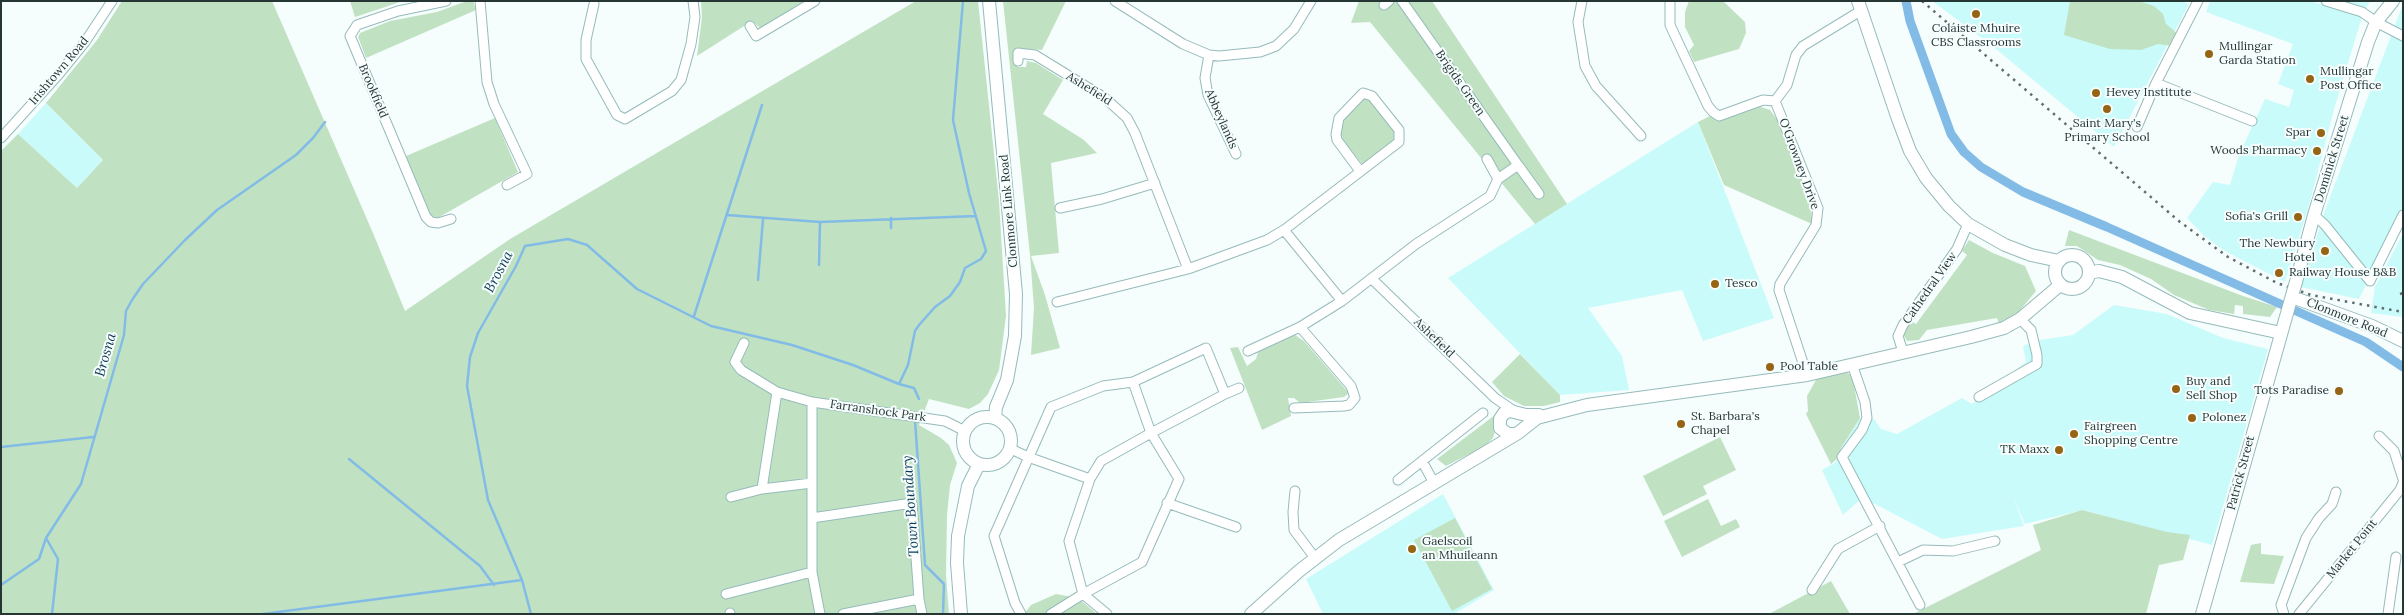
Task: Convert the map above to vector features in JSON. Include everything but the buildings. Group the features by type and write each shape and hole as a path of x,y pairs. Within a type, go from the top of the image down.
{"street":[{"name":"Irishtown Road","path":"1,138 59,74 85,42 112,1"},
{"name":"Brookfield","path":"446,1 398,11 357,25 350,36 426,217 431,222 438,224 451,219"},
{"path":"480,1 487,82 494,104 527,174 507,185"},
{"path":"594,4 586,40 586,59 617,115 626,119 672,92 681,80 691,44 694,17 693,1"},
{"path":"750,26 756,36 814,1"},
{"name":"Clonmore Link Road","path":"988,1 1002,122 1016,294 1015,336 1007,380 996,407 995,418"},
{"path":"1115,1 1183,44 1209,55 1219,56 1269,50 1286,39 1311,1"},
{"name":"Brigids Green","path":"1402,1 1539,194"},
{"path":"1582,1 1578,22 1585,66 1596,86 1641,136"},
{"path":"1670,1 1670,25 1708,106 1719,116 1763,100 1776,101 1787,85 1796,55 1803,46 1860,6 1898,119 1910,150 1926,178 1949,206 1968,224 2006,245 2031,256 2059,261 2068,256 2079,256 2087,264 2089,273 2086,283 2080,288 2071,289 2060,284 2055,274 2059,261"},
{"path":"2137,127 2156,83 2198,1"},
{"path":"2326,1 2362,12 2376,22 2403,36"},
{"path":"2376,22 2393,1"},
{"name":"Dominick Street","path":"2280,333 2314,215 2376,22"},
{"name":"Ashefield","path":"1018,61 1018,53 1035,55 1116,106 1127,118 1135,133 1188,269"},
{"name":"Abbeylands","path":"1209,55 1205,78 1208,95 1236,154"},
{"path":"2156,83 2252,121"},
{"path":"1057,302 1188,269 1268,240 1284,230 1396,145 1400,138 1399,130 1372,96 1363,94 1339,118 1336,134 1337,140 1360,171"},
{"name":"O'Growney Drive","path":"1776,101 1818,208 1816,225 1780,284 1779,290 1807,375"},
{"path":"1487,159 1498,179"},
{"path":"1248,351 1300,327 1342,300 1416,244 1490,196 1498,179 1518,165"},
{"path":"1060,208 1102,199 1155,183"},
{"path":"2314,215 2325,225 2370,281 2403,215"},
{"name":"Cathedral View","path":"1903,352 1898,336 1903,325 1957,249 1968,224"},
{"path":"1284,230 1342,300"},
{"path":"2089,273 2099,271 2122,277 2190,313 2280,333"},
{"name":"Ashefield","path":"1372,279 1495,398 1516,412"},
{"path":"1477,456 1507,412 1532,416 1587,405 1807,375 1996,330 2020,319 2060,284"},
{"name":"Clonmore Road","path":"2293,292 2372,326 2403,342"},
{"path":"1978,397 2037,364 2037,355 2030,330 2020,319"},
{"path":"1294,408 1344,406 1349,405 1355,398 1351,386 1300,327"},
{"name":"Patrick Street","path":"2202,614 2280,333"},
{"name":"Farranshock Park","path":"744,343 735,362 741,370 777,392 812,402 945,421 965,431"},
{"path":"1021,614 1015,603 994,536 1051,407 1103,386 1132,382 1206,348 1224,394"},
{"path":"1852,364 1865,402 1867,418 1862,430 1842,457 1920,605"},
{"path":"1051,614 1142,562 1179,479 1151,433 1132,382"},
{"path":"1107,614 1083,594 1069,541 1090,479 1100,461 1224,394 1239,388"},
{"path":"762,489 777,392"},
{"path":"1495,398 1500,424 1508,434 1518,432"},
{"name":"Farranshock Park","path":"812,402 812,572 820,614"},
{"path":"1516,412 1523,421 1518,432"},
{"path":"1398,480 1483,413"},
{"path":"1250,614 1315,558 1344,536 1518,432 1533,420 1546,414"},
{"path":"1014,450 994,464 979,464 966,454 963,447 965,431 968,425 981,418 995,418 1006,427 1014,450 1028,457 1090,479"},
{"path":"2378,436 2394,451 2403,479"},
{"path":"1422,462 1434,483"},
{"path":"961,614 956,564 958,536 968,486 979,464"},
{"name":"Market Point","path":"2299,614 2400,490 2403,482"},
{"path":"731,497 762,489 812,483"},
{"path":"1295,491 1294,530 1315,558"},
{"path":"2284,614 2281,605 2306,538 2319,518 2332,504 2336,492"},
{"path":"812,518 912,503 919,599 922,614"},
{"path":"1167,503 1236,527"},
{"path":"1812,590 1838,549 1880,526"},
{"path":"1898,562 1923,550 1953,551 1995,541"},
{"path":"2388,614 2396,557"},
{"path":"726,594 812,572"},
{"path":"843,614 919,599"}],"shaded area":[{"name":"Hevey Institute","path":"1932,1 2180,1 2189,4 2114,147 1990,44"},
{"path":"2210,1 2310,1 2362,17 2335,106 2309,205 2285,282 2223,250 2203,235 2187,218 2213,182 2230,185 2239,155 2265,99 2289,107 2294,90 2278,84 2293,44 2206,12"},
{"path":"2335,1 2370,1 2365,10"},
{"path":"2403,4 2403,211 2359,299 2301,287 2324,213"},
{"path":"46,103 103,160 77,188 18,134"},
{"path":"1698,122 1774,318 1703,341 1682,290 1588,308 1622,356 1629,390 1560,395 1448,278"},
{"path":"2403,234 2403,317 2371,313 2375,287"},
{"path":"2114,305 2167,314 2223,338 2268,349 2212,545 2083,510 2025,524 2013,497 2024,526 1942,539 1875,504 1860,500 1843,515 1822,470 1836,462 1841,448 1860,418 1874,419 1881,429 1897,434 1962,398 1972,404 2026,362 2023,346 2040,340 2073,335"},
{"name":"Gaelscoil an Mhuileann","path":"1443,494 1494,590 1454,614 1323,614 1306,579"}],"green space":[{"path":"122,1 272,1 405,311 510,239 916,1 978,1 999,201 1006,316 999,370 988,394 980,403 969,409 929,399 919,425 949,445 957,463 950,485 947,515 946,575 949,614 1,614 1,151 18,134 77,188 103,160 46,103 97,40"},
{"path":"350,1 423,1 400,2 355,17"},
{"path":"467,1 473,1 476,10 366,58 358,37 360,33 390,21 437,12"},
{"path":"701,1 805,1 760,28 752,21 697,56 702,17"},
{"path":"1003,1 1066,1 1042,50 1016,48 1017,67 1026,67 1027,61 1036,63 1063,80 1043,114 1084,140 1097,153 1051,163 1059,253 1031,256 1045,295 1060,348 1031,355 1034,308 1030,255"},
{"path":"1359,1 1432,1 1567,204 1535,224 1370,22 1351,23"},
{"path":"1689,1 1723,1 1745,22 1746,33 1739,49 1694,62 1689,51 1694,45 1685,27 1685,12"},
{"path":"2070,1 2138,1 2154,6 2163,14 2166,24 2178,34 2172,46 2158,44 2141,50 2110,49 2064,35"},
{"path":"1362,98 1368,98 1397,136 1393,144 1363,165 1340,137 1340,124"},
{"path":"1758,106 1770,110 1779,122 1811,204 1812,224 1724,185 1698,122 1712,115 1716,121 1728,118"},
{"path":"495,118 518,172 436,219 431,216 406,156"},
{"path":"2069,230 2277,307 2270,317 2243,314 2243,306 2235,305 2234,314 2209,310 2174,295 2151,279 2120,265 2098,260 2077,246 2065,246"},
{"path":"1969,240 1993,253 2025,266 2036,291 2017,314 1999,324 1997,318 1927,330 1919,340 1907,341 1903,334 1911,321 1916,324 1967,255 1962,251"},
{"path":"1295,335 1304,341 1349,393 1344,397 1300,403 1294,398 1288,398 1291,416 1262,430 1230,348 1238,347 1247,366 1256,359 1258,352"},
{"path":"1520,354 1560,395 1560,402 1544,406 1524,406 1504,396 1492,382"},
{"path":"1844,372 1850,374 1854,385 1860,418 1841,448 1838,458 1831,464 1806,414 1808,411 1807,396 1817,378"},
{"path":"1495,415 1496,428 1493,438 1485,446 1446,466 1437,459"},
{"path":"1720,437 1736,470 1703,486 1707,494 1663,516 1643,476"},
{"path":"1708,499 1721,526 1736,519 1740,527 1682,557 1664,521"},
{"path":"2082,510 2167,532 2190,535 2183,560 2159,565 2146,614 1913,614 2041,550 2033,525"},
{"path":"1455,518 1492,589 1452,611 1414,540"},
{"path":"2261,543 2261,554 2284,556 2274,584 2240,582 2251,545"},
{"path":"1831,581 1850,614 1769,614"},
{"path":"1056,594 1078,598 1097,614 1024,614 1031,605"}],"waterway":[{"path":"899,384 908,365 915,331 935,307 950,296 960,282 965,268 981,259 986,251 969,193 953,120 963,1"},
{"path":"1906,1 1910,21 1951,134 1964,152 1981,167 2023,192 2107,227 2366,342 2403,367"},
{"path":"694,316 762,105"},
{"name":"Brosna","path":"1,585 39,559 46,538 81,484 124,335 126,311 143,284 217,210 296,155 313,138 325,122"},
{"path":"727,215 820,222 976,216"},
{"path":"891,218 891,228"},
{"path":"758,280 763,219"},
{"path":"819,265 820,222"},
{"name":"Brosna","path":"531,614 522,580 488,500 467,386 470,357 478,333 516,266 525,246 568,239 587,245 637,289 711,326 792,345 853,365 899,384 914,388 919,399"},
{"name":"Town Boundary","path":"915,420 925,565 944,584 943,614"},
{"path":"1,447 93,437"},
{"path":"349,459 480,566 494,585"},
{"path":"46,538 58,559 52,614"},
{"path":"263,614 522,580"}],"railway":[{"path":"1922,1 2180,222 2228,257 2277,283 2311,295 2403,312"}],"place":[{"name":"Coláiste Mhuire CBS Classrooms","path":"1976,14"},
{"name":"Mullingar Garda Station","path":"2209,54"},
{"name":"Mullingar Post Office","path":"2310,79"},
{"name":"Hevey Institute","path":"2096,93"},
{"name":"Saint Mary's Primary School","path":"2107,109"},
{"name":"Spar","path":"2321,133"},
{"name":"Woods Pharmacy","path":"2317,151"},
{"name":"Sofia's Grill","path":"2298,217"},
{"name":"The Newbury Hotel","path":"2325,251"},
{"name":"Railway House B&B","path":"2279,273"},
{"name":"Tesco","path":"1715,284"},
{"name":"Pool Table","path":"1770,367"},
{"name":"Buy and Sell Shop","path":"2176,389"},
{"name":"Tots Paradise","path":"2339,391"},
{"name":"Polonez","path":"2192,418"},
{"name":"St. Barbara's Chapel","path":"1681,424"},
{"name":"Fairgreen Shopping Centre","path":"2074,434"},
{"name":"TK Maxx","path":"2059,450"},
{"name":"Gaelscoil an Mhuileann","path":"1412,549"}]}
